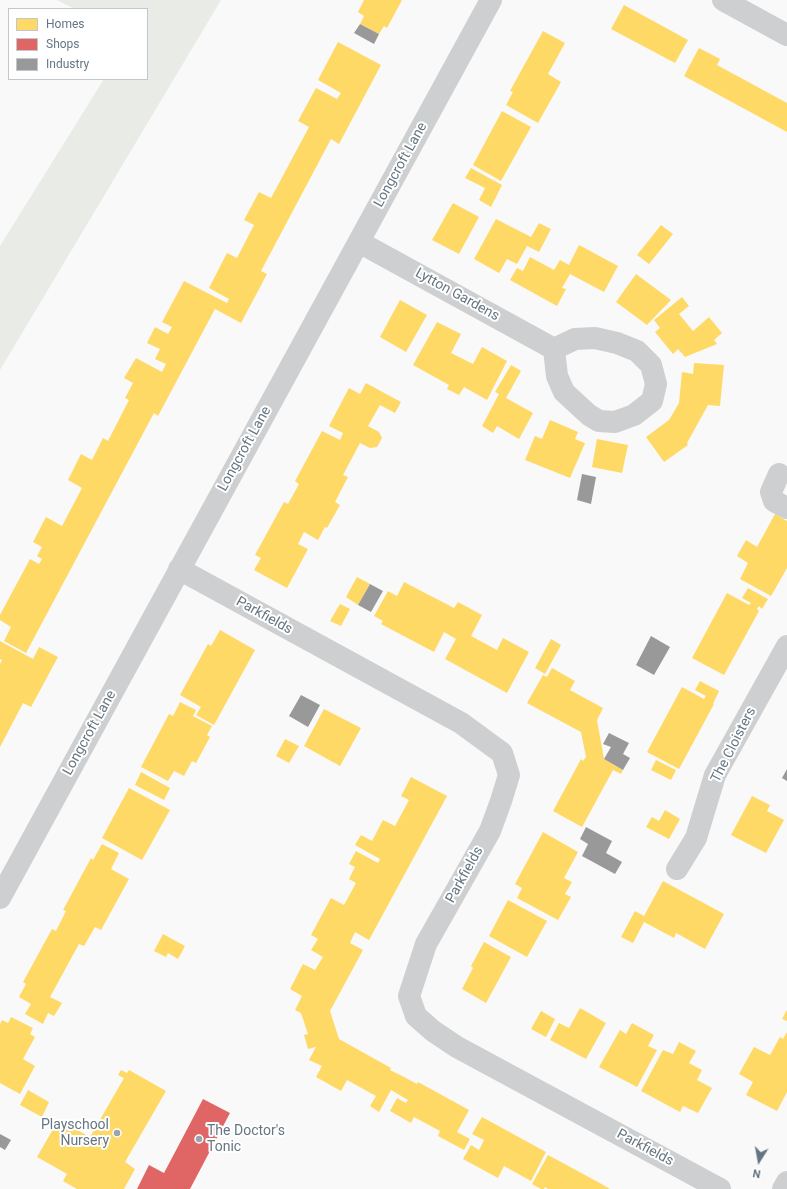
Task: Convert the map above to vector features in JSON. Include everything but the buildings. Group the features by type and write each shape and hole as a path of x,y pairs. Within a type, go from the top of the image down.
{"street":[{"name":"Longcroft Lane","path":"0,898 491,0"},
{"path":"723,0 787,35"},
{"name":"Lytton Gardens","path":"359,242 554,348"},
{"path":"595,338 617,343 637,351 651,365 656,384 652,401 634,415 614,422 599,421 589,415 564,392 557,376 554,348 575,339 595,338"},
{"path":"779,474 771,492 774,501 787,508"},
{"name":"Parkfields","path":"179,569 460,723 502,753 509,775 501,801 490,831 426,944 409,996 416,1016 433,1031 457,1047 720,1189"},
{"name":"The Cloisters","path":"677,868 696,838 715,775 787,646"},
{"path":"783,1189 787,1182"}],"shaded area":[{"path":"57,0 221,0 0,370 0,246 103,80 148,80 148,8 73,8"}],"place":[{"name":"Playschool Nursery","path":"117,1133"},
{"name":"The Doctor's Tonic","path":"199,1139"}]}
